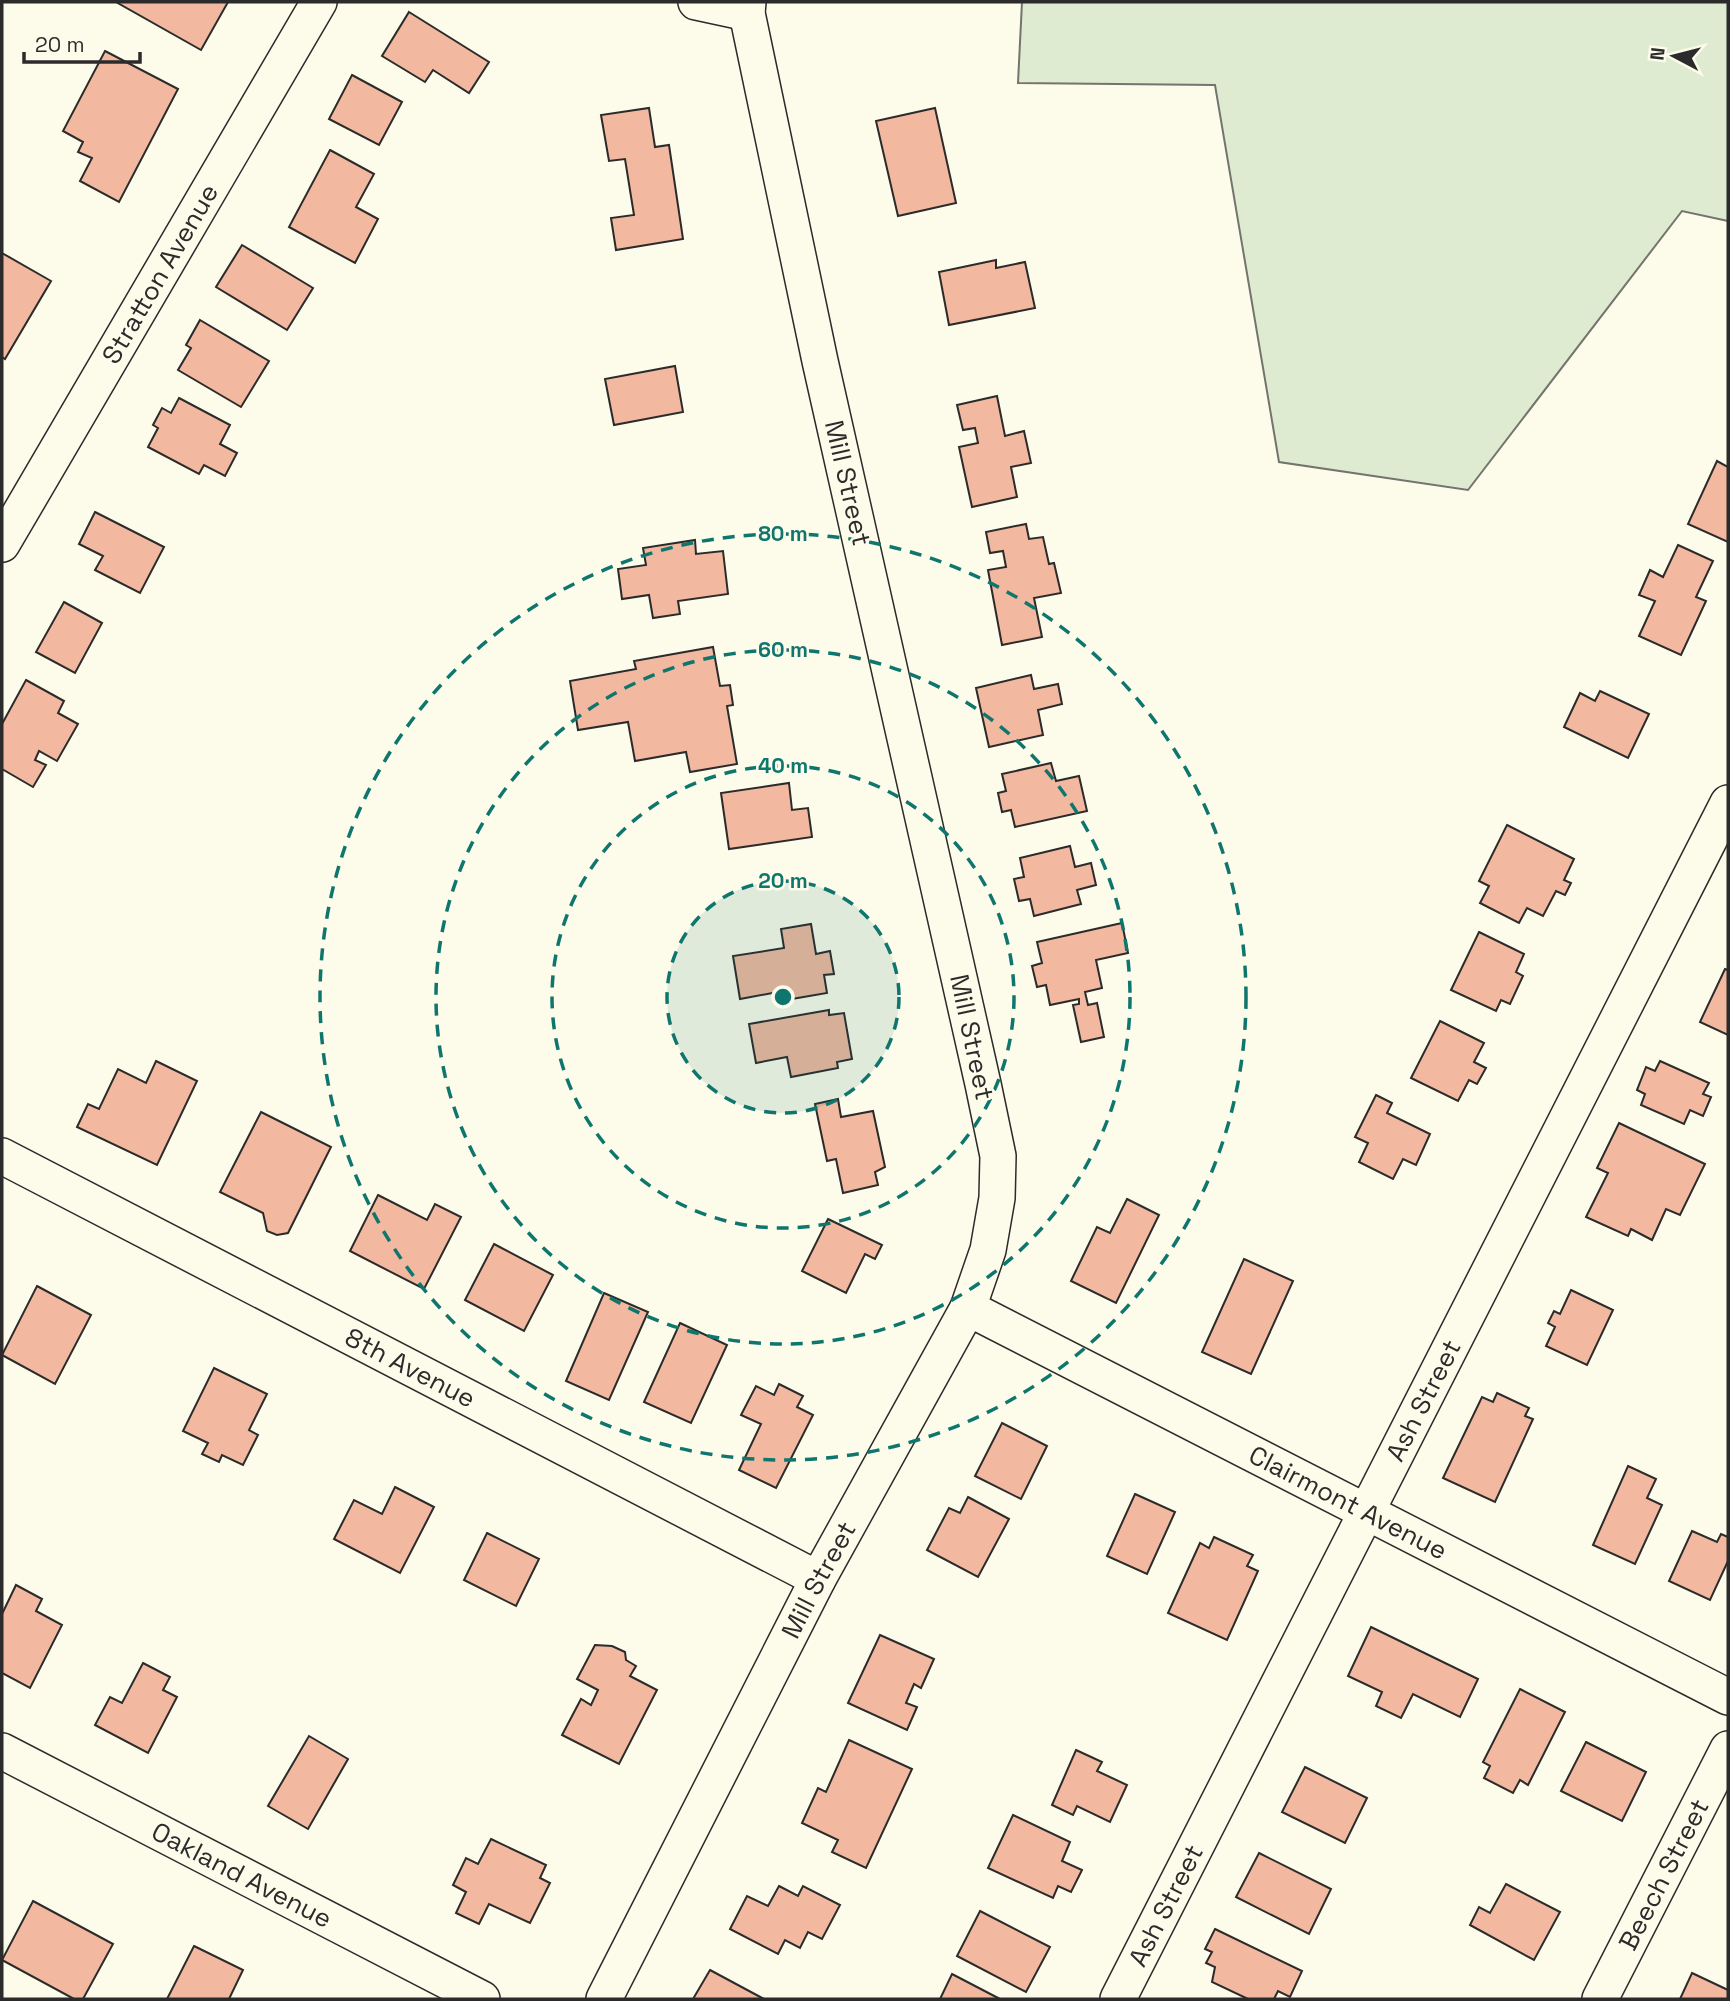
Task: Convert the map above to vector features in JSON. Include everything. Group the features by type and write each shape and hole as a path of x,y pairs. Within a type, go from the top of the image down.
{"street":[{"name":"Stratton Avenue","path":"2,544 319,2"},
{"path":"696,2 747,7"},
{"name":"Mill Street","path":"604,1999 818,1580 968,1308 988,1250 997,1198 998,1156 823,374 747,7"},
{"name":"Ash Street","path":"1118,1999 1728,803"},
{"name":"8th Avenue","path":"2,1156 818,1580"},
{"name":"Clairmont Avenue","path":"968,1308 1728,1696"},
{"name":"Beech Street","path":"1600,1999 1728,1749"},
{"name":"Oakland Avenue","path":"2,1751 482,1999"}],"green space":[{"path":"1022,2 1728,2 1728,221 1682,211 1468,490 1279,462 1215,85 1018,83"}],"building":[{"path":"116,2 228,2 201,50"},
{"path":"409,12 489,62 469,93 433,70 425,82 382,56"},
{"path":"105,51 178,89 119,202 80,181 92,158 78,152 83,142 63,131"},
{"path":"352,75 402,102 379,145 329,119"},
{"path":"649,108 655,147 669,145 683,239 616,250 611,218 634,215 625,159 609,161 601,115"},
{"path":"935,108 956,203 898,216 876,121"},
{"path":"330,150 374,174 356,207 378,219 355,263 289,227"},
{"path":"242,245 313,288 287,330 216,287"},
{"path":"2,253 51,281 5,359 2,357"},
{"path":"996,260 996,268 1025,262 1035,308 949,325 939,272"},
{"path":"200,320 269,361 241,407 178,370 191,348 186,345"},
{"path":"675,366 683,412 614,425 605,379"},
{"path":"997,396 1005,436 1024,431 1031,463 1011,467 1017,497 972,507 959,447 978,443 975,428 963,430 957,405"},
{"path":"179,398 230,425 220,444 237,453 225,476 204,465 199,474 148,447 158,428 153,425 162,408 171,413"},
{"path":"1717,461 1728,467 1728,542 1688,524"},
{"path":"95,512 164,547 140,593 95,570 103,556 79,544"},
{"path":"1026,524 1029,539 1043,537 1049,564 1054,563 1061,593 1034,598 1042,637 1002,645 988,570 1006,567 1003,551 990,553 986,532"},
{"path":"695,540 696,554 723,551 728,594 678,601 680,614 653,618 649,595 622,599 618,569 646,565 643,548"},
{"path":"1678,545 1713,561 1696,597 1706,601 1681,655 1639,636 1655,601 1639,595 1650,570 1663,577"},
{"path":"64,602 102,623 75,673 36,652"},
{"path":"713,647 720,686 730,685 733,705 727,706 737,764 690,772 686,752 635,761 628,722 578,730 570,681 636,669 634,661"},
{"path":"1031,675 1034,689 1058,684 1062,704 1038,710 1043,735 989,747 976,688"},
{"path":"26,680 64,701 58,713 78,724 57,761 39,751 35,760 46,765 33,787 2,769 2,724"},
{"path":"1600,691 1649,714 1628,758 1564,727 1580,693 1595,701"},
{"path":"1051,763 1056,781 1079,776 1087,811 1015,827 1011,810 1002,812 998,793 1006,791 1002,774"},
{"path":"789,783 792,810 808,808 812,837 729,849 721,793"},
{"path":"1507,825 1574,859 1564,880 1571,883 1565,895 1556,891 1543,916 1527,908 1519,923 1480,903 1489,886 1479,881"},
{"path":"1070,846 1075,867 1091,863 1096,885 1077,890 1081,904 1034,916 1030,899 1019,901 1014,879 1024,877 1020,858"},
{"path":"1122,923 1128,953 1096,960 1102,988 1085,992 1088,1005 1097,1003 1104,1037 1081,1042 1073,1005 1079,1004 1079,999 1050,1005 1046,985 1037,987 1032,966 1042,963 1037,942"},
{"path":"811,924 816,954 830,951 834,974 824,975 827,993 780,1001 778,992 740,999 733,956 784,948 781,929"},
{"path":"1479,932 1524,954 1516,972 1523,976 1510,1004 1501,1000 1496,1011 1451,990"},
{"path":"1725,969 1728,970 1728,1035 1700,1022"},
{"path":"829,1010 829,1015 844,1013 852,1059 837,1062 838,1068 791,1077 787,1057 756,1063 749,1024"},
{"path":"1440,1021 1484,1043 1474,1062 1486,1068 1477,1084 1469,1080 1458,1101 1411,1078"},
{"path":"156,1061 197,1081 157,1165 77,1127 88,1104 99,1109 118,1069 146,1083"},
{"path":"1660,1061 1709,1083 1703,1094 1711,1097 1703,1116 1690,1110 1684,1124 1641,1105 1645,1094 1637,1090 1646,1067 1655,1071"},
{"path":"1376,1095 1392,1103 1387,1113 1430,1134 1416,1165 1403,1159 1393,1179 1359,1162 1368,1143 1355,1137"},
{"path":"838,1099 841,1117 873,1111 885,1167 875,1172 878,1185 843,1193 836,1159 827,1161 815,1104"},
{"path":"261,1112 331,1147 288,1233 277,1235 267,1231 263,1213 220,1192"},
{"path":"1619,1123 1705,1164 1680,1215 1666,1209 1652,1240 1631,1229 1628,1236 1586,1217 1608,1173 1597,1168"},
{"path":"378,1195 427,1220 435,1204 461,1217 424,1289 350,1251"},
{"path":"1127,1199 1159,1215 1116,1303 1071,1281 1097,1227 1110,1233"},
{"path":"828,1219 882,1245 875,1259 865,1254 846,1293 802,1271"},
{"path":"494,1244 553,1275 524,1331 465,1300"},
{"path":"1244,1259 1293,1281 1251,1374 1202,1352"},
{"path":"37,1286 91,1315 55,1384 2,1355"},
{"path":"1571,1290 1613,1310 1587,1365 1546,1346 1555,1327 1548,1323 1554,1311 1560,1314"},
{"path":"604,1293 648,1312 609,1400 566,1381"},
{"path":"680,1323 727,1345 691,1423 644,1402"},
{"path":"214,1368 267,1394 249,1430 258,1435 243,1465 222,1455 219,1462 202,1454 208,1443 183,1431"},
{"path":"779,1384 803,1396 797,1407 813,1415 776,1488 739,1470 761,1424 741,1415 756,1386 774,1395"},
{"path":"1497,1393 1529,1408 1525,1416 1533,1419 1495,1502 1443,1478 1482,1397 1493,1402"},
{"path":"1002,1423 1047,1446 1021,1499 975,1476"},
{"path":"1628,1466 1656,1479 1647,1498 1662,1505 1635,1564 1593,1545"},
{"path":"395,1487 434,1507 400,1573 334,1539 354,1500 382,1514"},
{"path":"1135,1494 1175,1512 1147,1574 1107,1556"},
{"path":"968,1497 1009,1519 978,1577 927,1550 949,1508 960,1513"},
{"path":"1692,1531 1717,1542 1721,1534 1728,1537 1728,1561 1710,1600 1669,1581"},
{"path":"487,1533 539,1559 516,1606 464,1580"},
{"path":"1214,1537 1253,1555 1247,1566 1258,1571 1227,1640 1168,1613 1200,1543 1209,1548"},
{"path":"16,1585 42,1599 36,1611 62,1625 30,1688 2,1673 2,1614"},
{"path":"1371,1627 1478,1679 1460,1717 1413,1694 1401,1718 1376,1706 1382,1692 1348,1676"},
{"path":"880,1635 934,1659 921,1688 914,1684 906,1703 917,1707 907,1730 848,1703"},
{"path":"595,1645 612,1646 625,1652 626,1660 636,1666 630,1676 657,1690 619,1764 562,1735 581,1699 591,1705 598,1690 577,1679"},
{"path":"143,1663 170,1677 163,1690 177,1697 148,1753 95,1725 110,1697 122,1703"},
{"path":"1520,1689 1565,1712 1528,1785 1520,1780 1513,1793 1484,1778 1490,1766 1483,1762"},
{"path":"309,1736 348,1759 308,1829 268,1806"},
{"path":"849,1740 912,1769 866,1868 832,1852 838,1840 802,1823 818,1788 826,1792"},
{"path":"1586,1742 1646,1772 1622,1821 1561,1791"},
{"path":"1076,1750 1102,1762 1097,1771 1127,1785 1110,1822 1077,1806 1073,1815 1052,1805"},
{"path":"1305,1767 1367,1798 1345,1843 1282,1812"},
{"path":"1013,1815 1070,1842 1062,1861 1082,1870 1071,1892 1058,1886 1053,1898 988,1868"},
{"path":"491,1839 546,1865 540,1878 550,1883 530,1923 489,1904 479,1924 456,1913 466,1892 453,1885 466,1858 478,1864"},
{"path":"1259,1853 1331,1889 1309,1934 1236,1897"},
{"path":"1506,1884 1560,1912 1534,1960 1470,1925 1479,1907 1490,1913"},
{"path":"779,1886 798,1896 803,1886 840,1905 822,1939 808,1932 800,1948 785,1940 778,1954 730,1929 747,1896 768,1906"},
{"path":"33,1901 113,1944 83,1999 74,1999 2,1960"},
{"path":"980,1911 1050,1947 1026,1992 957,1956"},
{"path":"1215,1929 1302,1971 1290,1997 1278,1991 1274,1999 1248,1999 1212,1982 1215,1967 1206,1963 1212,1952 1205,1949"},
{"path":"194,1946 243,1970 229,1999 167,1999"},
{"path":"710,1970 764,1999 693,1999"},
{"path":"1692,1973 1728,1990 1728,1999 1680,1999"},
{"path":"952,1974 1000,1999 940,1999"}]}
